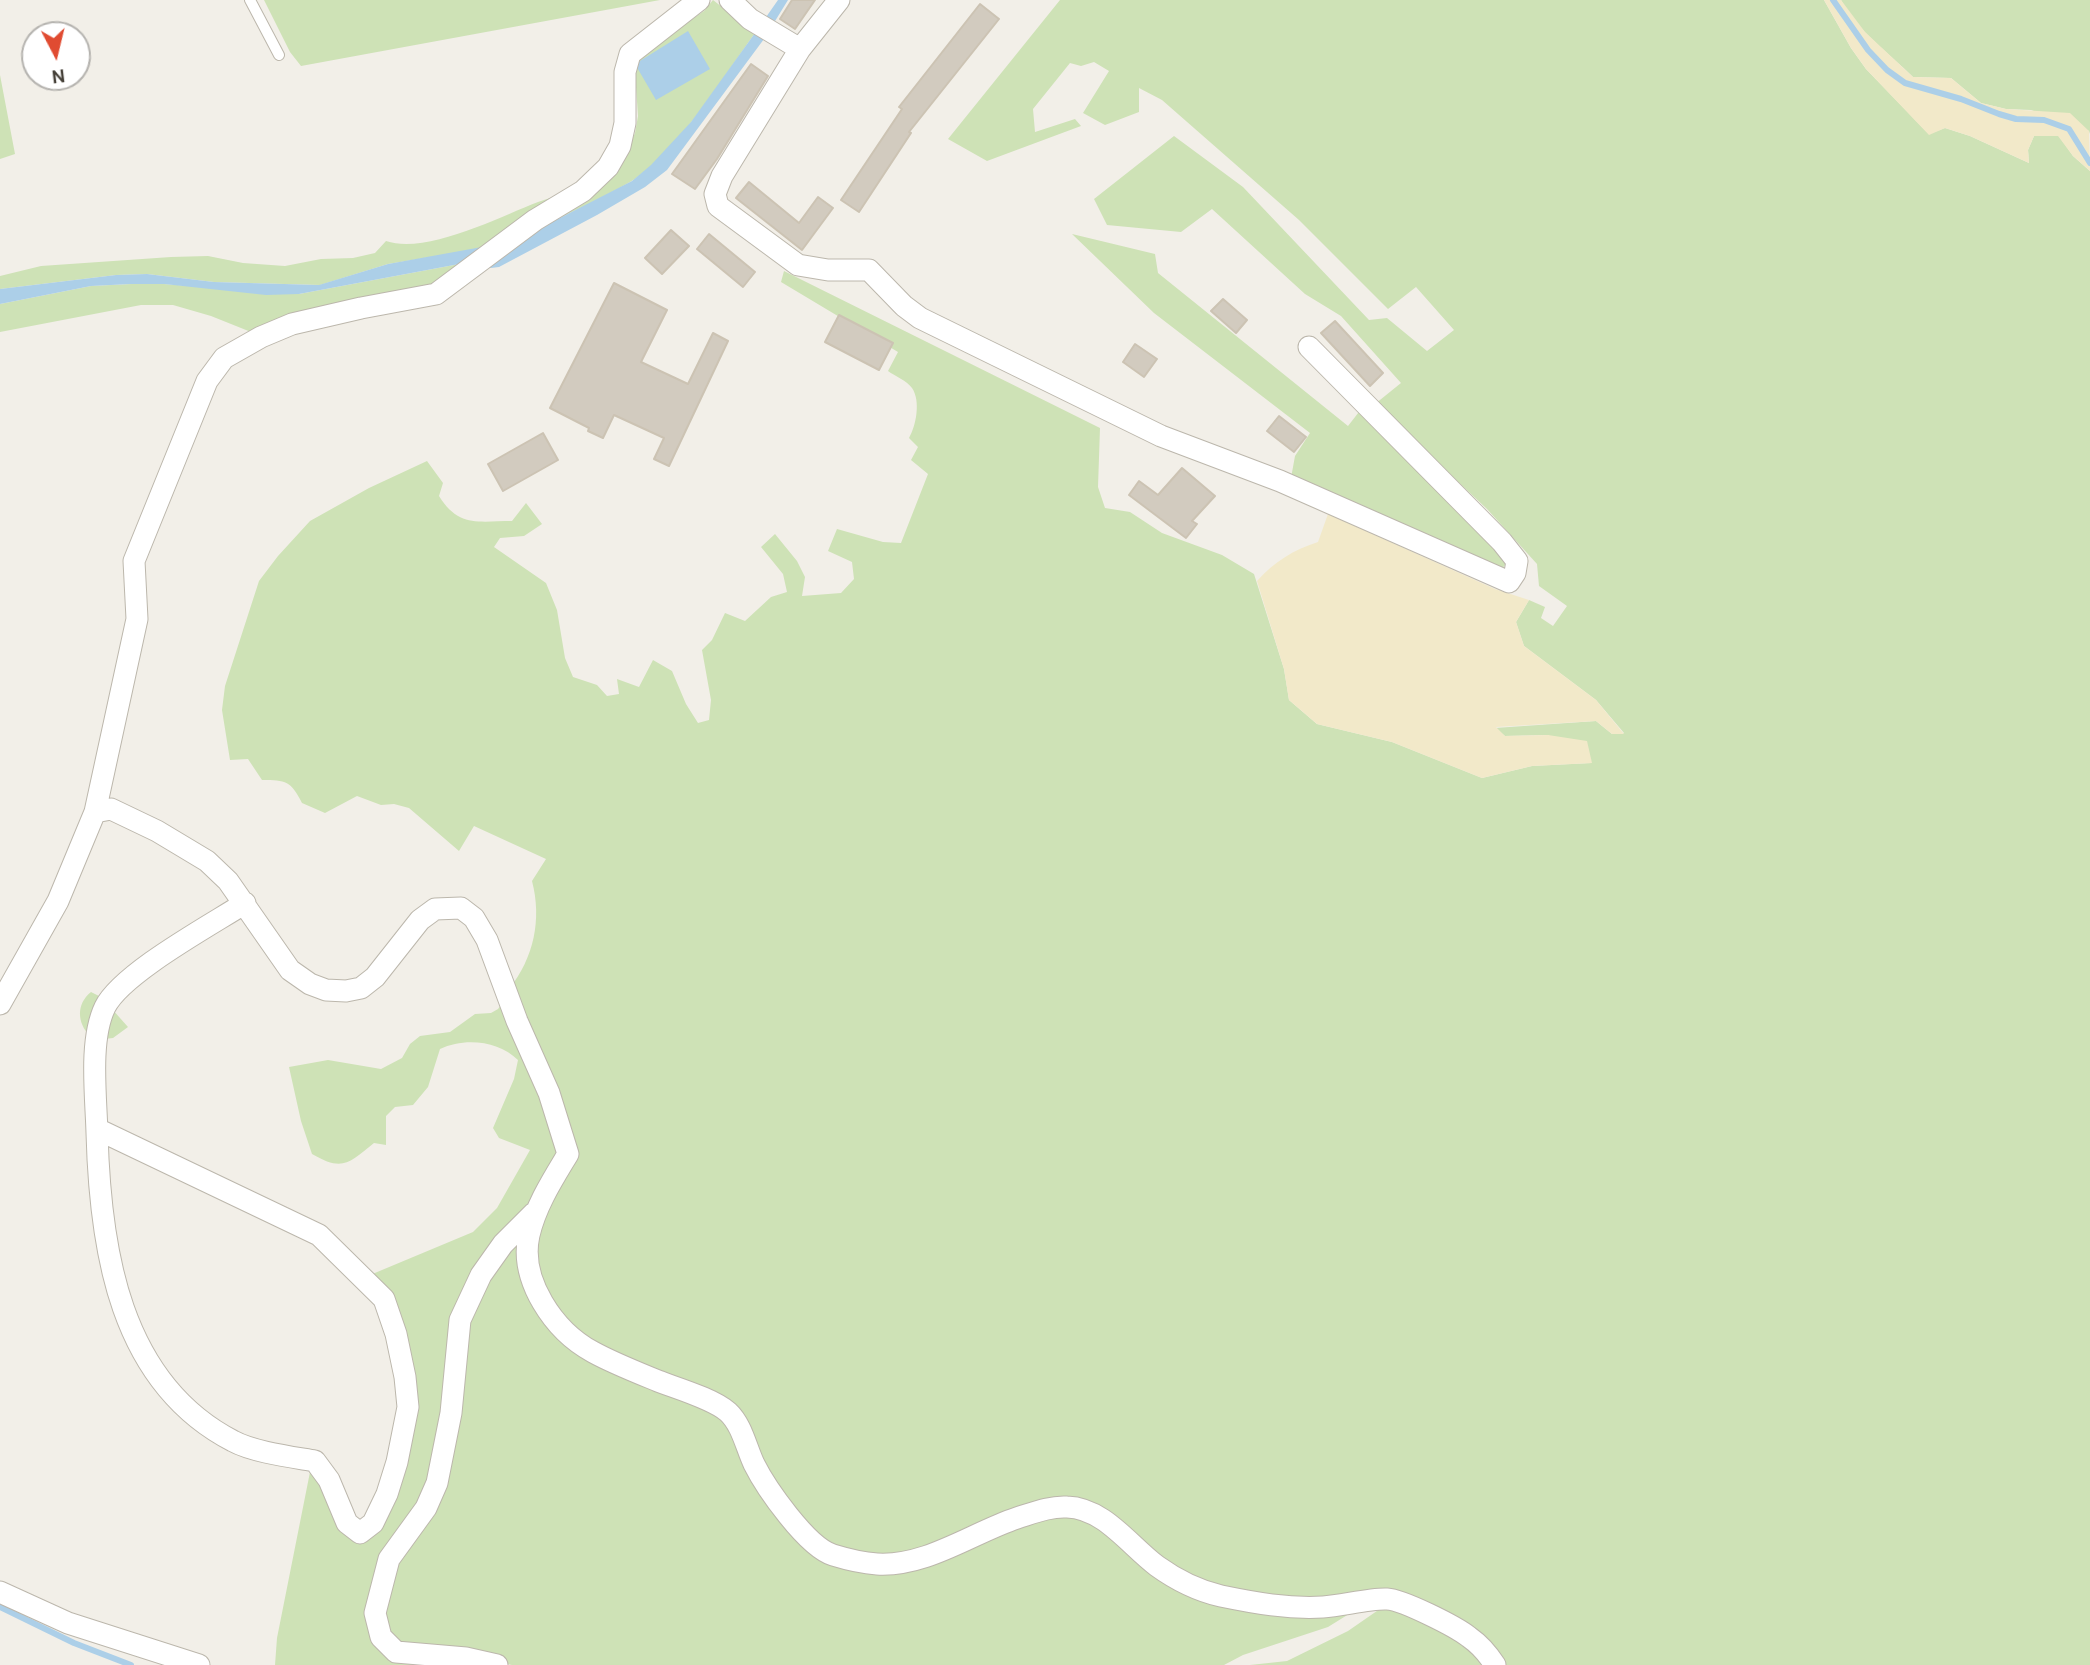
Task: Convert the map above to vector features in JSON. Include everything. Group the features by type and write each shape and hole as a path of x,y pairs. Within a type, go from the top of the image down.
{"street":[{"path":"0,1004 58,901 95,812 137,619 134,561 207,381 225,358 261,337 292,324 436,294 536,220 583,191 608,167 620,146 625,122 625,72 630,54 699,0"},
{"path":"730,0 750,19 791,45"},
{"path":"839,0 791,45 722,176 715,194 718,206 798,265 828,270 869,270 904,306 920,318 1161,436 1280,481 1509,582 1515,573 1517,561 1503,542 1309,347"},
{"path":"95,812 111,809 158,831 207,861 228,881 290,970 310,984 326,990 346,991 361,988 375,977 421,920 435,909 461,908 474,918 486,940 517,1021 549,1093 568,1154 536,1212 528,1237 527,1259 533,1284 564,1329 590,1351 705,1399 728,1412 741,1432 768,1489 792,1522 828,1554 877,1564 909,1561 1045,1508 1068,1507 1091,1512 1158,1567 1216,1595 1279,1607 1323,1607 1388,1599 1468,1636 1487,1653 1495,1665"},
{"path":"97,1129 319,1235 384,1299 396,1334 408,1407 397,1462 387,1494 373,1523 360,1533 346,1523 329,1480 315,1461 235,1442 205,1424 174,1396 129,1328 104,1229 98,1167 97,1129 97,1038 106,1006 127,980 245,904"},
{"path":"497,1665 466,1658 396,1652 381,1637 375,1613 389,1559 426,1508 438,1483 451,1413 460,1320 481,1275 503,1244 536,1212"},
{"path":"0,1592 68,1623 199,1665"}],"lane":[{"path":"250,0 279,55"}],"green space":[{"path":"264,0 660,0 301,66 290,52"},
{"path":"713,0 755,33 698,114 647,170 619,188 538,229 624,159 635,133 638,116 634,58 704,11"},
{"path":"1060,0 1824,0 1866,69 1929,134 1945,128 1970,136 2029,163 2028,150 2034,136 2059,136 2073,156 2090,171 2090,1665 1500,1665 1418,1606 1323,1603 1217,1591 1068,1503 907,1557 830,1550 795,1519 745,1430 593,1348 537,1283 532,1238 573,1154 509,989 525,964 534,938 536,910 532,881 546,859 474,826 459,851 409,808 394,804 381,805 357,796 325,813 302,803 287,783 262,780 248,759 230,760 222,710 225,686 259,581 278,556 310,521 369,488 427,461 443,483 439,496 462,518 480,522 512,521 526,503 542,524 524,536 500,538 494,547 546,583 557,610 565,658 573,677 597,685 607,696 619,694 617,679 639,687 653,660 672,671 686,704 698,723 709,720 711,700 702,650 712,640 725,613 745,621 771,597 787,592 783,574 761,547 775,534 797,561 805,577 802,596 841,593 854,579 852,562 828,551 837,529 883,542 901,543 928,474 911,460 918,447 909,438 917,413 915,393 907,383 888,371 898,352 781,282 784,271 1100,428 1098,487 1105,508 1130,512 1162,533 1222,555 1254,574 1284,669 1289,700 1317,724 1392,742 1482,778 1532,766 1591,763 1548,735 1505,736 1495,728 1596,721 1612,734 1624,733 1596,700 1524,646 1516,622 1529,600 1545,607 1541,618 1553,626 1567,606 1539,586 1537,564 1487,509 1375,404 1401,383 1341,316 1305,294 1212,209 1181,232 1107,225 1094,199 1174,136 1243,187 1369,320 1387,318 1427,351 1454,330 1416,287 1388,309 1299,220 1162,100 1139,88 1139,112 1105,125 1083,113 1109,71 1094,62 1081,66 1070,63 1033,109 1035,132 1075,119 1081,126 987,161 948,139"},
{"path":"1841,0 2090,0 2090,134 2089,131 2031,110 2006,109 1981,103 1951,78 1913,77 1864,32"},
{"path":"0,75 15,154 0,159"},
{"path":"580,188 495,243 479,249 388,264 320,285 214,282 147,274 116,275 0,289 0,276 41,266 208,256 243,263 285,266 321,259 353,258 375,253 386,241 402,244 441,239"},
{"path":"1072,234 1155,254 1158,273 1348,426 1362,408 1508,561 1502,569 1291,478 1295,456 1310,433 1154,313"},
{"path":"470,262 433,291 251,332 173,305 141,305 0,332 0,304 91,286 164,284 299,294"},
{"path":"91,992 103,998 90,1036 80,1014 83,1002"},
{"path":"504,1001 563,1153 531,1210 476,1272 431,1481 402,1529 375,1640 468,1665 275,1665 277,1638 311,1467 360,1542 414,1407 370,1275 473,1232 497,1208 530,1150 499,1138 493,1128 514,1079 518,1060 492,1045 471,1042 440,1049 428,1087 413,1105 395,1107 386,1116 386,1145 374,1143 352,1160 339,1164 312,1154 301,1121 289,1067 328,1060 381,1069 402,1058 410,1044 420,1036 450,1032 475,1014 491,1013 498,1009"},
{"path":"112,1009 128,1027 113,1038 104,1039"},
{"path":"518,1241 560,1333 725,1415 788,1525 877,1569 1046,1513 1089,1516 1189,1589 1357,1609 1328,1627 1243,1655 1224,1665 512,1665 467,1656 397,1649 383,1635 383,1589 428,1510 463,1321 484,1276"},
{"path":"1387,1604 1465,1640 1489,1665 1250,1665 1287,1661 1348,1631"}],"sand":[{"path":"1824,0 1841,0 1865,32 1913,77 1951,78 1981,103 2006,109 2070,113 2089,131 2090,171 2073,156 2058,136 2034,136 2028,150 2029,163 1970,136 1945,128 1929,135 1866,69"},
{"path":"1328,514 1495,589 1529,600 1516,622 1524,646 1596,700 1624,734 1612,734 1596,721 1496,727 1505,736 1548,735 1587,741 1592,763 1532,766 1482,778 1392,742 1317,724 1289,700 1284,669 1257,581 1284,557 1318,542"}],"water":[{"path":"778,0 788,0 772,26 764,20"},
{"path":"688,31 710,69 656,100 635,64"},
{"path":"755,33 764,39 667,170 645,187 597,215 499,267 491,268 470,262 299,294 266,295 164,284 131,284 91,286 0,304 0,289 116,275 147,274 214,282 319,285 388,264 515,241 632,181 651,165 691,122"}],"building":[{"path":"792,0 815,0 795,29 780,19"},
{"path":"980,4 999,19 909,132 911,133 859,212 841,200 902,109 899,107"},
{"path":"751,64 768,76 717,159 695,189 672,174"},
{"path":"749,182 799,223 818,197 833,208 802,250 736,198"},
{"path":"671,230 689,246 662,274 645,258"},
{"path":"709,234 755,272 743,287 697,249"},
{"path":"614,283 667,310 641,362 688,384 713,333 728,341 669,466 654,459 664,438 614,415 603,438 550,408"},
{"path":"1223,299 1247,320 1236,333 1211,311"},
{"path":"839,315 893,343 879,370 825,342"},
{"path":"1335,321 1383,373 1370,386 1321,333"},
{"path":"1135,344 1157,359 1144,377 1123,362"},
{"path":"1279,416 1306,437 1294,452 1267,431"},
{"path":"543,433 558,460 503,491 488,464"},
{"path":"1182,468 1215,496 1192,521 1197,524 1186,538 1129,495 1139,481 1158,495"}],"waterway":[{"path":"1833,0 1868,50 1887,70 1905,83 2016,119 2044,120 2069,129 2090,163"},
{"path":"0,1607 74,1643 131,1665"}]}
